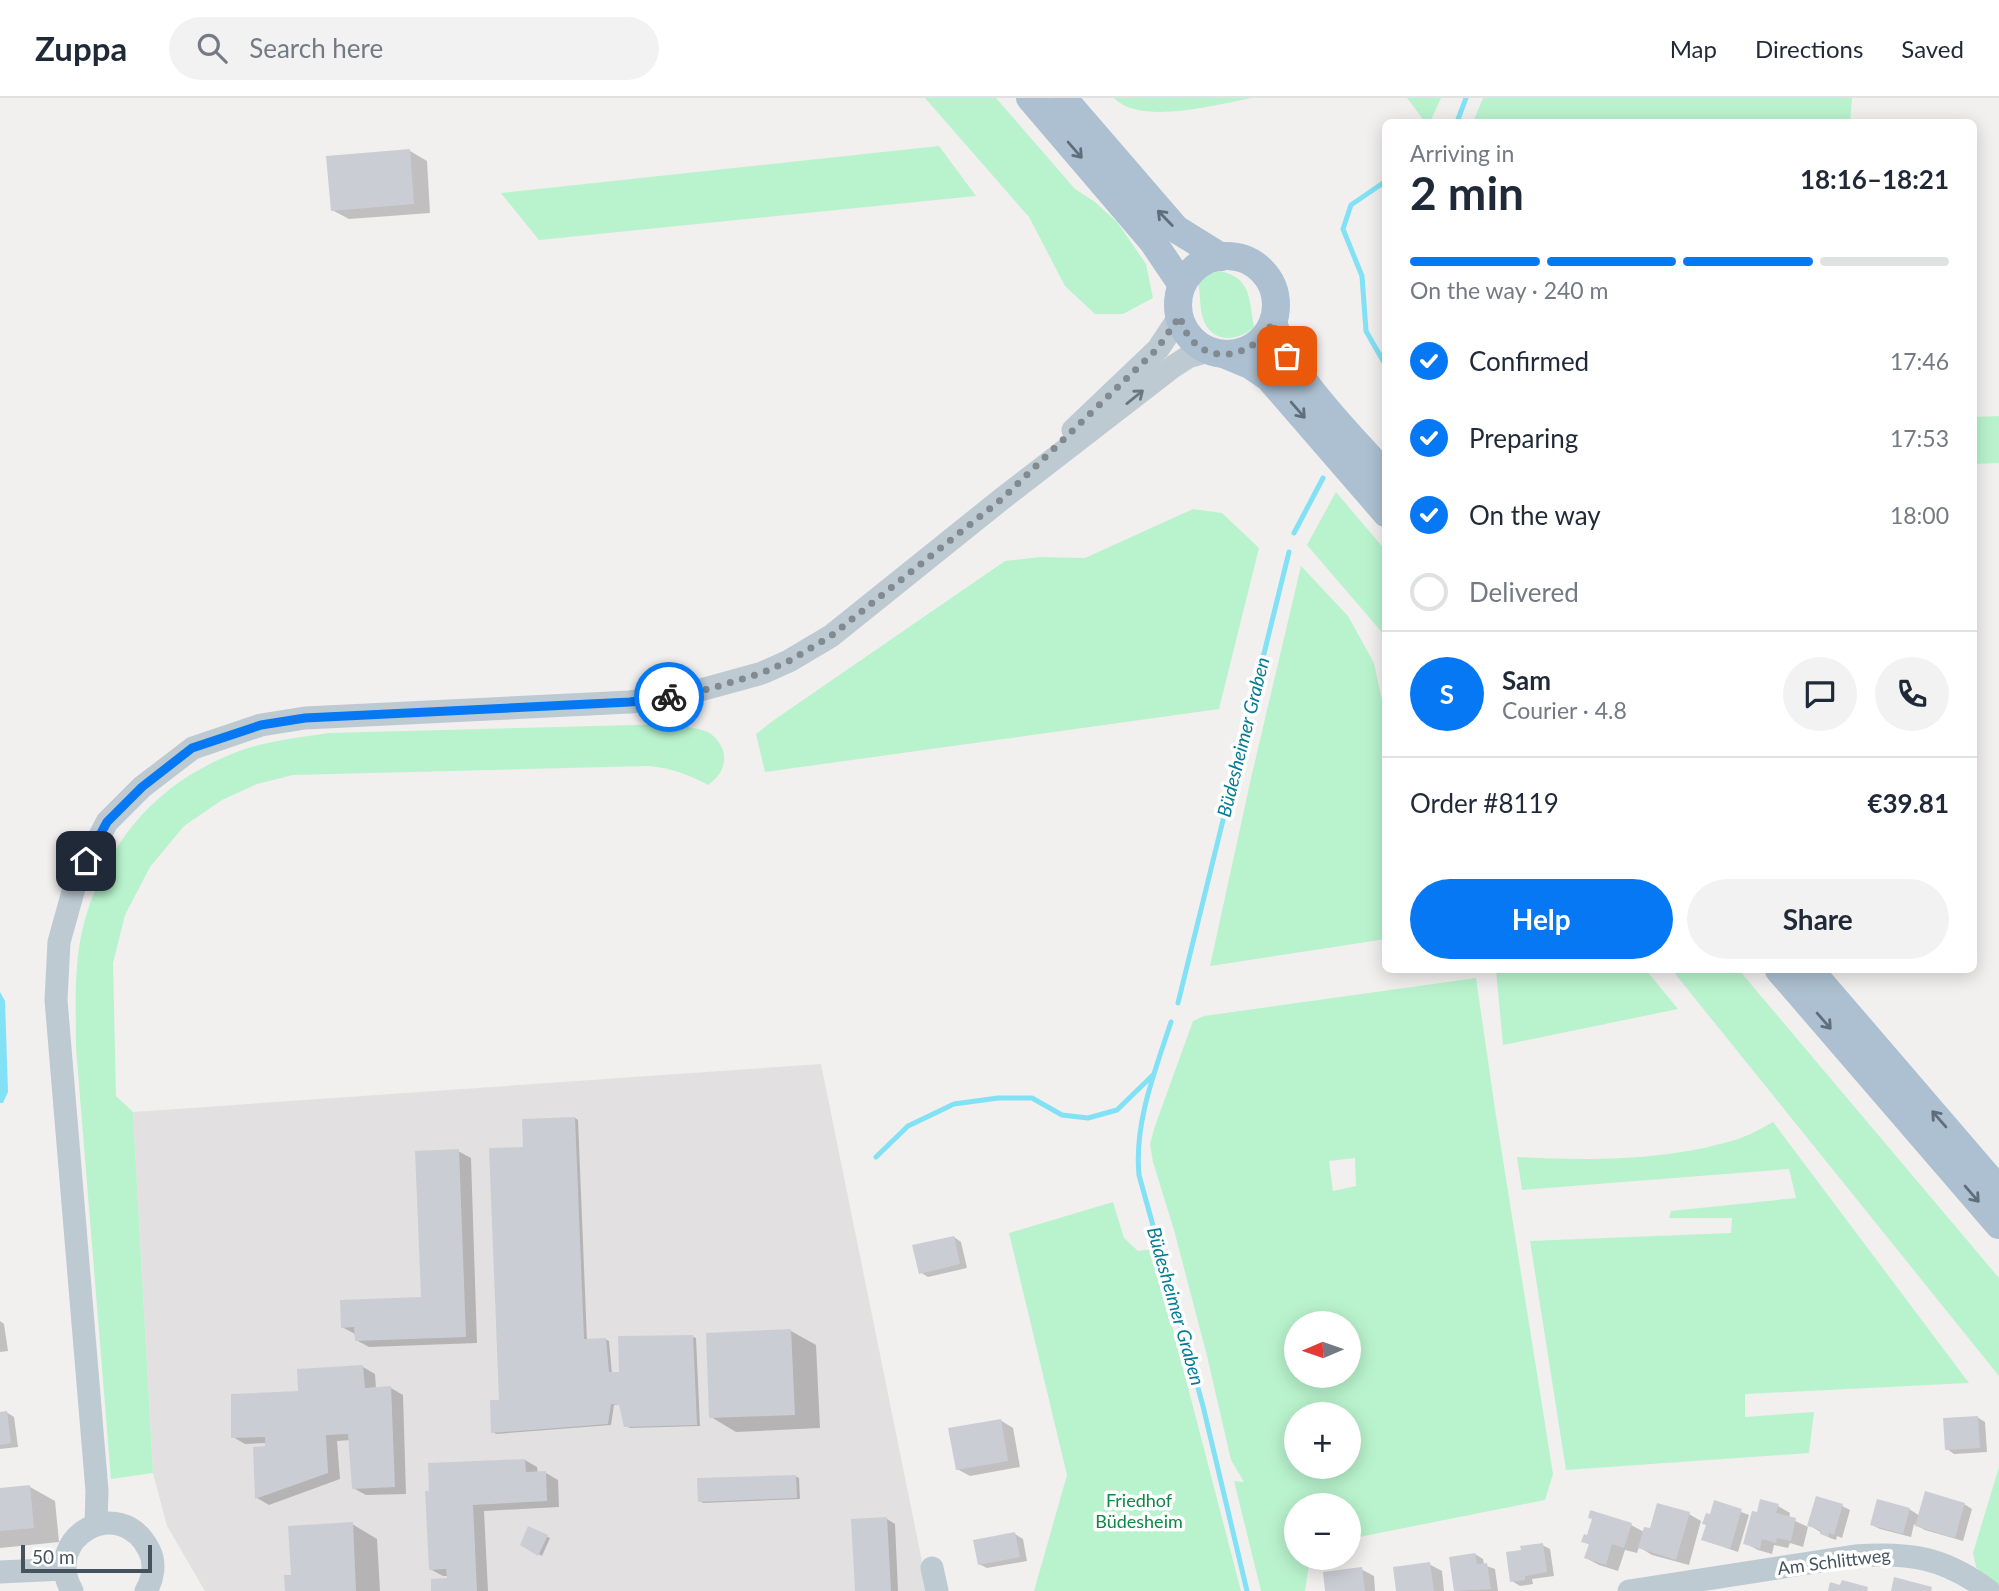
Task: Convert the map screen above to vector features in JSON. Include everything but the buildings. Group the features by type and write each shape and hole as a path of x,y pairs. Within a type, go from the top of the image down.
{"main road":[{"path":"1030,98 1153,242 1182,285"},
{"path":"1063,98 1176,229 1191,241 1221,257"},
{"path":"1217,353 1249,349 1259,342 1273,322 1276,308 1274,294 1265,275 1249,262 1235,257 1221,257 1202,263 1187,276 1182,285 1178,306 1182,325 1191,340 1217,353 1250,365 1269,378 1382,508"},
{"path":"1273,322 1279,342 1295,370 1382,471"},
{"path":"1782,973 1999,1225"},
{"path":"1813,973 1999,1190"}],"street":[{"path":"1003,498 1157,349 1180,316"},
{"path":"96,1524 97,1491 56,1000 59,942 76,881 107,822 142,787 192,748 261,725 305,718 630,702 686,694 762,673 789,661 831,636 1174,366 1188,357 1217,353"},
{"path":"72,1591 64,1569 66,1554 73,1541 96,1524 109,1523 123,1525 144,1540 151,1554 154,1589"},
{"name":"Am Schlittweg","path":"1629,1591 1756,1582 1855,1556 1891,1553 1923,1557 1963,1574 1989,1591"},
{"path":"932,1568 937,1591"},
{"path":"0,1572 64,1569"}],"shaded area":[{"path":"821,1064 928,1591 205,1591 167,1526 153,1473 133,1112"}],"green space":[{"path":"925,98 996,98 1075,189 1095,202 1117,222 1146,264 1153,298 1123,314 1095,314 1065,286 1029,217"},
{"path":"1114,98 1252,98 1160,112 1142,111 1126,106"},
{"path":"1407,98 1441,98 1431,119 1423,119"},
{"path":"1483,98 1852,98 1850,119 1474,119"},
{"path":"939,146 976,196 539,240 501,193"},
{"path":"1220,271 1238,279 1244,285 1249,299 1254,327 1234,337 1213,334 1201,312 1198,283 1203,276"},
{"path":"1999,416 1999,463 1977,464 1977,417"},
{"path":"1336,492 1382,546 1382,632 1307,545"},
{"path":"1193,509 1222,513 1259,548 1219,709 765,772 756,734 1005,561 1040,557 1085,558"},
{"path":"1301,566 1348,616 1374,663 1382,700 1382,940 1210,966"},
{"path":"673,724 708,732 722,747 723,767 708,785 679,772 648,766 293,775 257,784 222,800 184,826 150,867 125,915 113,963 116,1096 133,1112 153,1473 111,1479 76,1048 76,998 79,948 86,916 96,888 123,838 140,816 182,780 234,753 268,743 328,733"},
{"path":"1496,973 1648,973 1678,1009 1503,1045"},
{"path":"1674,973 1742,973 1999,1278 1999,1376"},
{"path":"1476,978 1553,1474 1545,1500 1361,1537 1361,1493 1284,1493 1284,1570 1308,1570 1305,1591 1261,1591 1234,1481 1244,1482 1231,1460 1207,1356 1150,1144 1193,1021 1204,1016","holes":["1355,1158 1356,1186 1333,1191 1329,1161"]},
{"path":"1773,1122 1969,1383 1745,1394 1745,1417 1814,1412 1809,1453 1566,1470 1530,1241 1731,1233 1732,1218 1669,1218 1671,1211 1796,1198 1789,1169 1522,1190 1517,1157 1601,1159 1684,1152 1738,1139"},
{"name":"Friedhof Büdesheim","path":"1113,1202 1124,1238 1138,1251 1152,1249 1241,1591 1034,1591 1067,1475 1009,1233"},
{"path":"1999,1467 1999,1589 1976,1567 1973,1553"}],"water":[{"path":"0,992 5,1001 8,1092 3,1103 0,1103"}],"waterway":[{"name":"Büdesheimer Graben","path":"1458,119 1466,98"},
{"name":"Büdesheimer Graben","path":"1382,184 1351,205 1343,229 1362,276 1366,331 1382,359"},
{"name":"Büdesheimer Graben","path":"1294,533 1323,478"},
{"name":"Büdesheimer Graben","path":"1178,1003 1289,552"},
{"name":"Büdesheimer Graben","path":"1171,1022 1143,1117 1138,1156 1139,1175 1203,1406 1247,1591"},
{"path":"876,1157 908,1126 954,1104 998,1098 1032,1098 1062,1115 1088,1118 1117,1110 1153,1075"}],"way so far":[{"path":"669,697 709,689 762,673 789,661 831,636 1003,498 1164,342 1180,316 1191,340 1209,351 1226,355 1238,354 1259,342 1273,322 1287,356"}],"route":[{"path":"86,861 107,822 142,787 192,748 261,725 305,718 630,702 669,697"}]}
